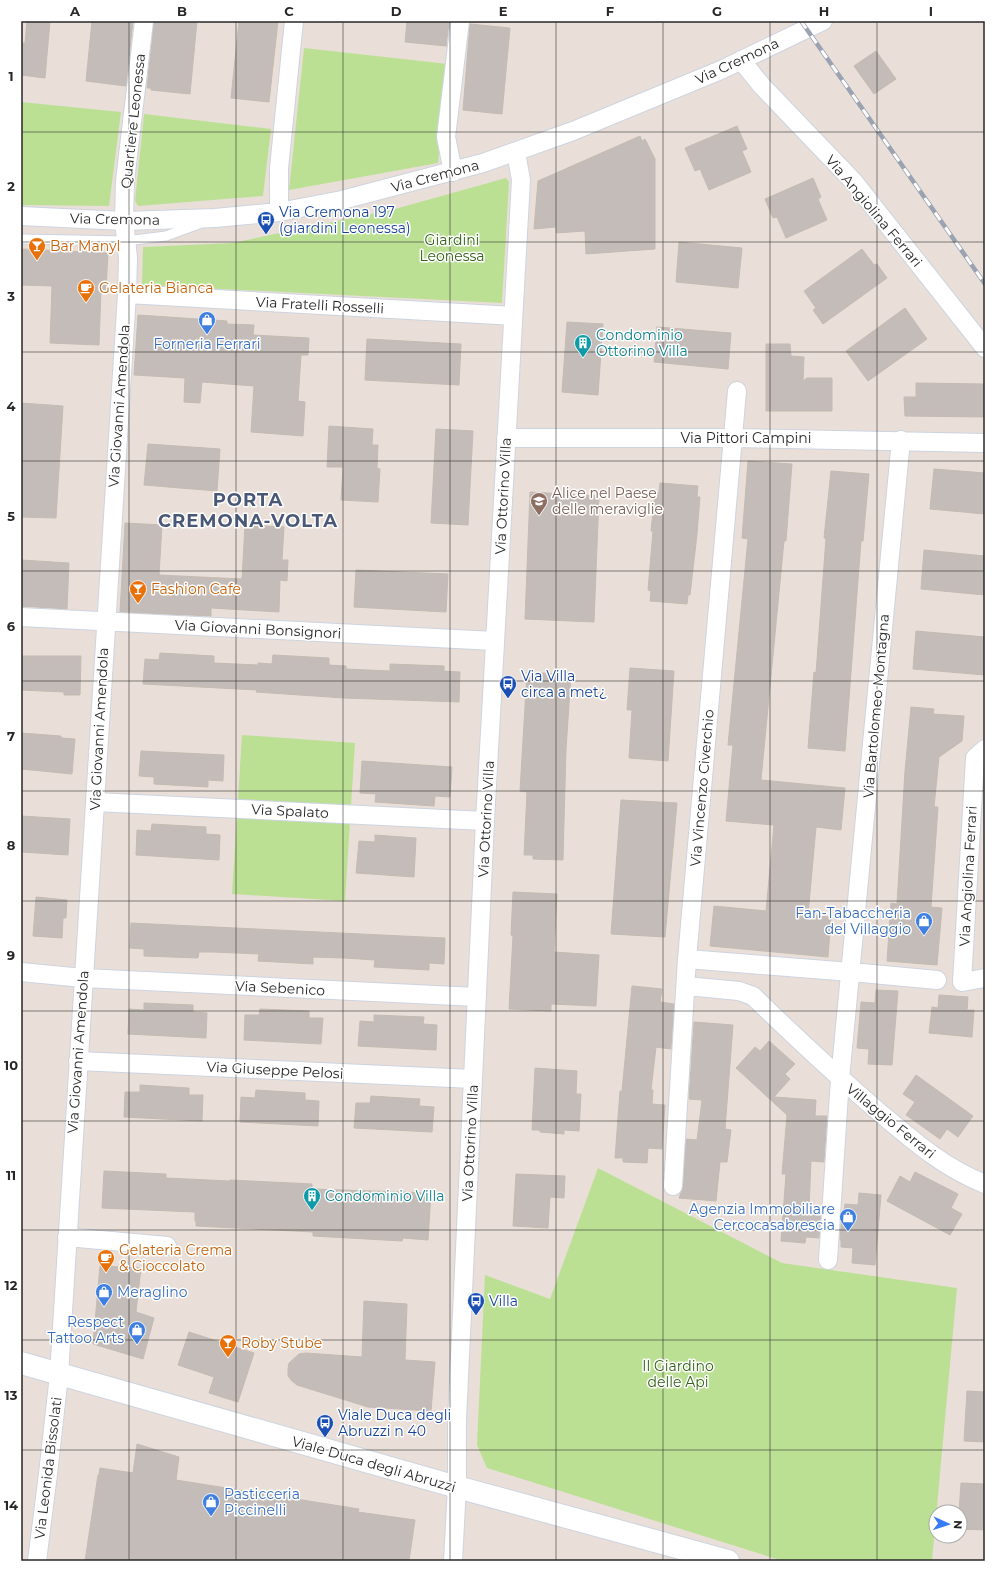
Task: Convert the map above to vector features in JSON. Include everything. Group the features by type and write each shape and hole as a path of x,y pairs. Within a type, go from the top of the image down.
{"main road":[{"name":"Viale Duca degli Abruzzi","path":"21,1363 457,1488 728,1561"}],"street":[{"name":"Quartiere Leonessa","path":"124,221 125,181 144,21"},
{"path":"279,212 279,168 294,21"},
{"path":"453,172 446,137 460,21"},
{"name":"Via Cremona","path":"21,216 124,221 215,218 279,212 342,200 453,172 516,152 580,128 741,60 822,21"},
{"name":"Via Angiolina Ferrari","path":"741,60 762,86 854,182 985,348"},
{"name":"Via Ottorino Villa","path":"453,1561 457,1488 457,1420 477,997 521,180 516,152"},
{"name":"Via Giovanni Amendola","path":"59,1374 105,622 127,294 128,258 124,221"},
{"name":"Via Fratelli Rosselli","path":"127,294 513,316"},
{"name":"Via Vincenzo Civerchio","path":"673,1186 688,959 737,391"},
{"name":"Via Pittori Campini","path":"506,438 733,438 901,440 985,443"},
{"name":"Via Bartolomeo Montagna","path":"828,1260 840,1079 901,440"},
{"name":"Via Giovanni Bonsignori","path":"21,617 495,642"},
{"name":"Via Angiolina Ferrari","path":"982,756 962,982 985,978"},
{"name":"Via Spalato","path":"95,802 486,821"},
{"path":"688,959 938,980"},
{"name":"Via Sebenico","path":"21,972 83,978 477,997"},
{"path":"686,986 739,991 753,996 840,1079"},
{"name":"Via Giuseppe Pelosi","path":"78,1061 473,1079"},
{"name":"Villaggio Ferrari","path":"840,1079 919,1146 964,1175 985,1184"},
{"path":"67,1237 168,1246"},
{"name":"Via Leonida Bissolati","path":"37,1561 59,1374"}],"lane":[{"path":"21,239 126,241 166,236 215,218"}],"green space":[{"path":"304,48 448,64 438,163 289,190"},
{"path":"21,102 121,112 109,206 21,205"},
{"path":"144,114 271,129 263,196 138,206 135,201"},
{"name":"Giardini Leonessa","path":"506,178 509,182 502,303 142,285 144,247 233,243 395,209"},
{"path":"242,735 355,743 345,901 232,894"},
{"name":"Il Giardino delle Api","path":"598,1168 782,1263 957,1288 937,1504 928,1504 928,1544 934,1544 932,1561 783,1561 487,1468 477,1445 485,1275 550,1299"}],"building":[{"path":"27,21 50,21 45,78 21,75 21,43 25,43"},
{"path":"92,21 133,21 126,86 86,81"},
{"path":"154,21 197,21 190,94 151,90 151,88 147,88"},
{"path":"239,21 278,21 269,102 231,98"},
{"path":"407,21 449,22 446,46 405,42"},
{"path":"470,24 510,28 502,114 463,110"},
{"path":"876,51 896,79 874,94 854,66"},
{"path":"737,126 747,149 742,151 751,172 709,190 700,169 695,171 685,148"},
{"path":"640,136 642,141 645,139 655,159 655,249 586,254 585,231 556,233 556,227 534,229 538,181"},
{"path":"813,178 821,197 818,199 827,220 786,238 777,217 773,218 765,199"},
{"path":"679,242 742,248 738,288 676,282"},
{"path":"21,249 108,253 106,290 101,290 99,345 50,343 52,286 21,285"},
{"path":"862,249 874,265 877,264 887,278 823,324 813,310 816,308 804,291"},
{"path":"905,308 927,339 868,381 846,351"},
{"path":"138,315 227,321 227,324 254,325 253,335 309,338 308,355 301,355 298,401 305,402 303,436 251,432 254,386 202,382 200,403 184,402 185,378 134,375"},
{"name":"Condominio Ottorino Villa","path":"567,322 603,324 598,395 562,392"},
{"path":"657,327 731,333 728,369 654,362"},
{"path":"367,339 461,344 459,385 365,380"},
{"path":"766,344 790,344 791,356 804,357 803,381 807,378 832,378 832,411 766,411"},
{"path":"916,383 985,384 985,417 905,416 904,397 916,397"},
{"path":"21,403 63,406 56,518 21,517"},
{"path":"329,426 373,429 372,445 378,445 377,468 380,469 378,502 341,500 343,467 327,467"},
{"path":"436,429 473,431 468,525 431,523"},
{"path":"148,444 220,449 217,491 144,485"},
{"path":"748,461 792,464 786,541 784,541 761,780 845,788 841,830 816,827 808,915 831,917 828,957 710,946 714,906 766,911 774,825 726,821 733,745 728,745 748,539 742,538"},
{"path":"934,469 985,473 985,514 930,509"},
{"path":"831,471 869,474 863,541 861,541 845,751 808,748 814,672 816,673 826,538 824,538"},
{"path":"660,483 698,486 697,497 700,497 697,534 690,595 688,595 687,604 650,601 651,591 648,590 653,531 651,531 655,492 659,493"},
{"path":"530,492 599,496 594,622 525,619"},
{"path":"125,523 162,525 159,575 242,579 245,525 284,527 282,560 288,560 287,581 280,580 279,612 211,608 211,616 120,612"},
{"path":"924,550 985,556 985,595 921,589"},
{"path":"21,560 69,563 67,609 21,606"},
{"path":"356,570 448,574 446,612 354,607"},
{"path":"916,631 985,637 985,675 913,669"},
{"path":"160,653 214,656 214,663 258,665 258,663 272,664 273,655 329,658 329,665 346,666 346,669 390,671 390,664 444,666 444,671 460,672 459,702 344,698 256,692 257,690 143,684 145,659 159,660"},
{"path":"21,656 81,656 80,695 64,695 64,692 21,690"},
{"path":"630,668 674,671 668,761 629,758 632,710 627,710"},
{"path":"527,672 571,675 566,749 563,860 533,859 533,855 524,855 527,792 520,791"},
{"path":"911,707 934,709 933,714 964,716 962,741 939,757 934,807 938,807 931,907 942,908 937,965 887,961 891,903 897,904 905,771"},
{"path":"21,733 61,736 61,738 75,739 72,774 21,769"},
{"path":"141,751 224,755 223,781 208,780 208,787 154,784 154,777 139,776"},
{"path":"362,761 452,767 450,797 435,796 434,806 375,802 376,794 360,793"},
{"path":"621,800 677,803 665,937 611,934"},
{"path":"21,816 70,819 68,855 21,852"},
{"path":"152,824 206,827 206,834 220,835 219,860 136,855 137,830 151,831"},
{"path":"375,835 416,838 414,877 356,873 359,841 375,842"},
{"path":"513,892 557,894 554,952 599,955 596,1006 551,1004 551,1011 509,1009 513,936 511,935"},
{"path":"36,897 67,900 66,918 63,918 62,938 33,936"},
{"path":"131,923 445,938 444,964 429,963 429,970 374,967 375,960 344,958 313,957 313,964 258,961 259,954 199,952 198,958 144,956 144,949 130,948"},
{"path":"632,986 662,989 660,1002 674,1004 671,1049 656,1047 651,1090 653,1090 652,1104 665,1105 662,1149 648,1148 647,1163 623,1162 623,1158 615,1158 620,1091 622,1091"},
{"path":"876,990 898,991 892,1065 868,1064 869,1049 857,1048 861,1002 875,1003"},
{"path":"939,995 968,997 967,1010 974,1010 972,1037 929,1033 932,1007 938,1008"},
{"path":"144,1003 193,1005 193,1012 207,1013 206,1038 128,1034 129,1009 144,1010"},
{"path":"260,1009 309,1011 309,1018 323,1018 321,1044 244,1040 245,1015 259,1015"},
{"path":"374,1015 424,1017 423,1024 437,1025 436,1050 358,1046 360,1021 374,1022"},
{"path":"694,1022 733,1025 725,1129 731,1130 727,1162 720,1162 716,1201 679,1198 683,1187 686,1139 697,1140 702,1100 689,1099"},
{"path":"769,1041 795,1064 785,1074 790,1079 774,1097 816,1100 815,1116 827,1116 824,1162 811,1161 809,1209 821,1210 819,1238 806,1237 805,1243 781,1241 786,1174 782,1174 787,1115 736,1068 755,1047 760,1051"},
{"path":"535,1068 577,1071 576,1094 581,1094 579,1131 564,1130 564,1134 532,1130"},
{"path":"916,1075 973,1116 958,1137 947,1129 940,1139 906,1115 915,1102 903,1094"},
{"path":"140,1085 189,1088 189,1095 203,1095 202,1121 124,1117 125,1092 140,1092"},
{"path":"256,1090 305,1093 305,1100 319,1101 318,1126 240,1122 241,1097 255,1098"},
{"path":"371,1096 420,1099 419,1106 434,1107 432,1132 354,1128 356,1103 370,1103"},
{"name":"Condominio Villa","path":"104,1171 166,1174 166,1178 312,1184 312,1189 431,1193 428,1240 403,1238 402,1241 313,1236 313,1232 196,1226 195,1212 102,1208"},
{"path":"915,1172 958,1194 951,1208 962,1214 950,1235 887,1201 900,1176 910,1182"},
{"path":"516,1174 565,1176 564,1198 550,1197 548,1228 513,1226"},
{"path":"859,1193 881,1195 875,1265 852,1263 853,1248 841,1247 842,1212 844,1212 845,1204 858,1205"},
{"path":"100,1266 141,1268 136,1312 154,1318 143,1359 93,1344"},
{"path":"364,1301 407,1304 405,1360 435,1362 431,1411 368,1407 297,1385 288,1376 289,1363 299,1354 306,1353 362,1357"},
{"path":"189,1332 254,1353 238,1402 209,1393 214,1377 178,1365"},
{"path":"967,1391 985,1392 985,1442 964,1441"},
{"path":"137,1444 179,1457 176,1480 359,1509 358,1512 415,1520 409,1561 85,1561 100,1468 133,1473"},
{"path":"961,1483 985,1484 985,1530 968,1529 968,1504 960,1504"}],"railway":[{"path":"801,21 985,284"}],"place":[{"name":"Via Cremona 197 (giardini Leonessa)","path":"266,235"},
{"name":"Bar Manyl","path":"37,261"},
{"name":"Gelateria Bianca","path":"86,303"},
{"name":"Forneria Ferrari","path":"207,335"},
{"name":"Condominio Ottorino Villa","path":"583,358"},
{"name":"Alice nel Paese delle meraviglie","path":"539,516"},
{"name":"Fashion Cafe","path":"138,604"},
{"name":"Via Villa circa a met¿","path":"508,699"},
{"name":"Fan-Tabaccheria del Villaggio","path":"924,936"},
{"name":"Condominio Villa","path":"312,1211"},
{"name":"Agenzia Immobiliare Cercocasabrescia","path":"848,1232"},
{"name":"Gelateria Crema & Cioccolato","path":"106,1273"},
{"name":"Meraglino","path":"104,1307"},
{"name":"Villa","path":"476,1316"},
{"name":"Respect Tattoo Arts","path":"137,1345"},
{"name":"Roby Stube","path":"228,1358"},
{"name":"Viale Duca degli Abruzzi n 40","path":"325,1438"},
{"name":"Pasticceria Piccinelli","path":"211,1517"}],"district":[{"name":"PORTA CREMONA-VOLTA","path":"248,510"}]}
